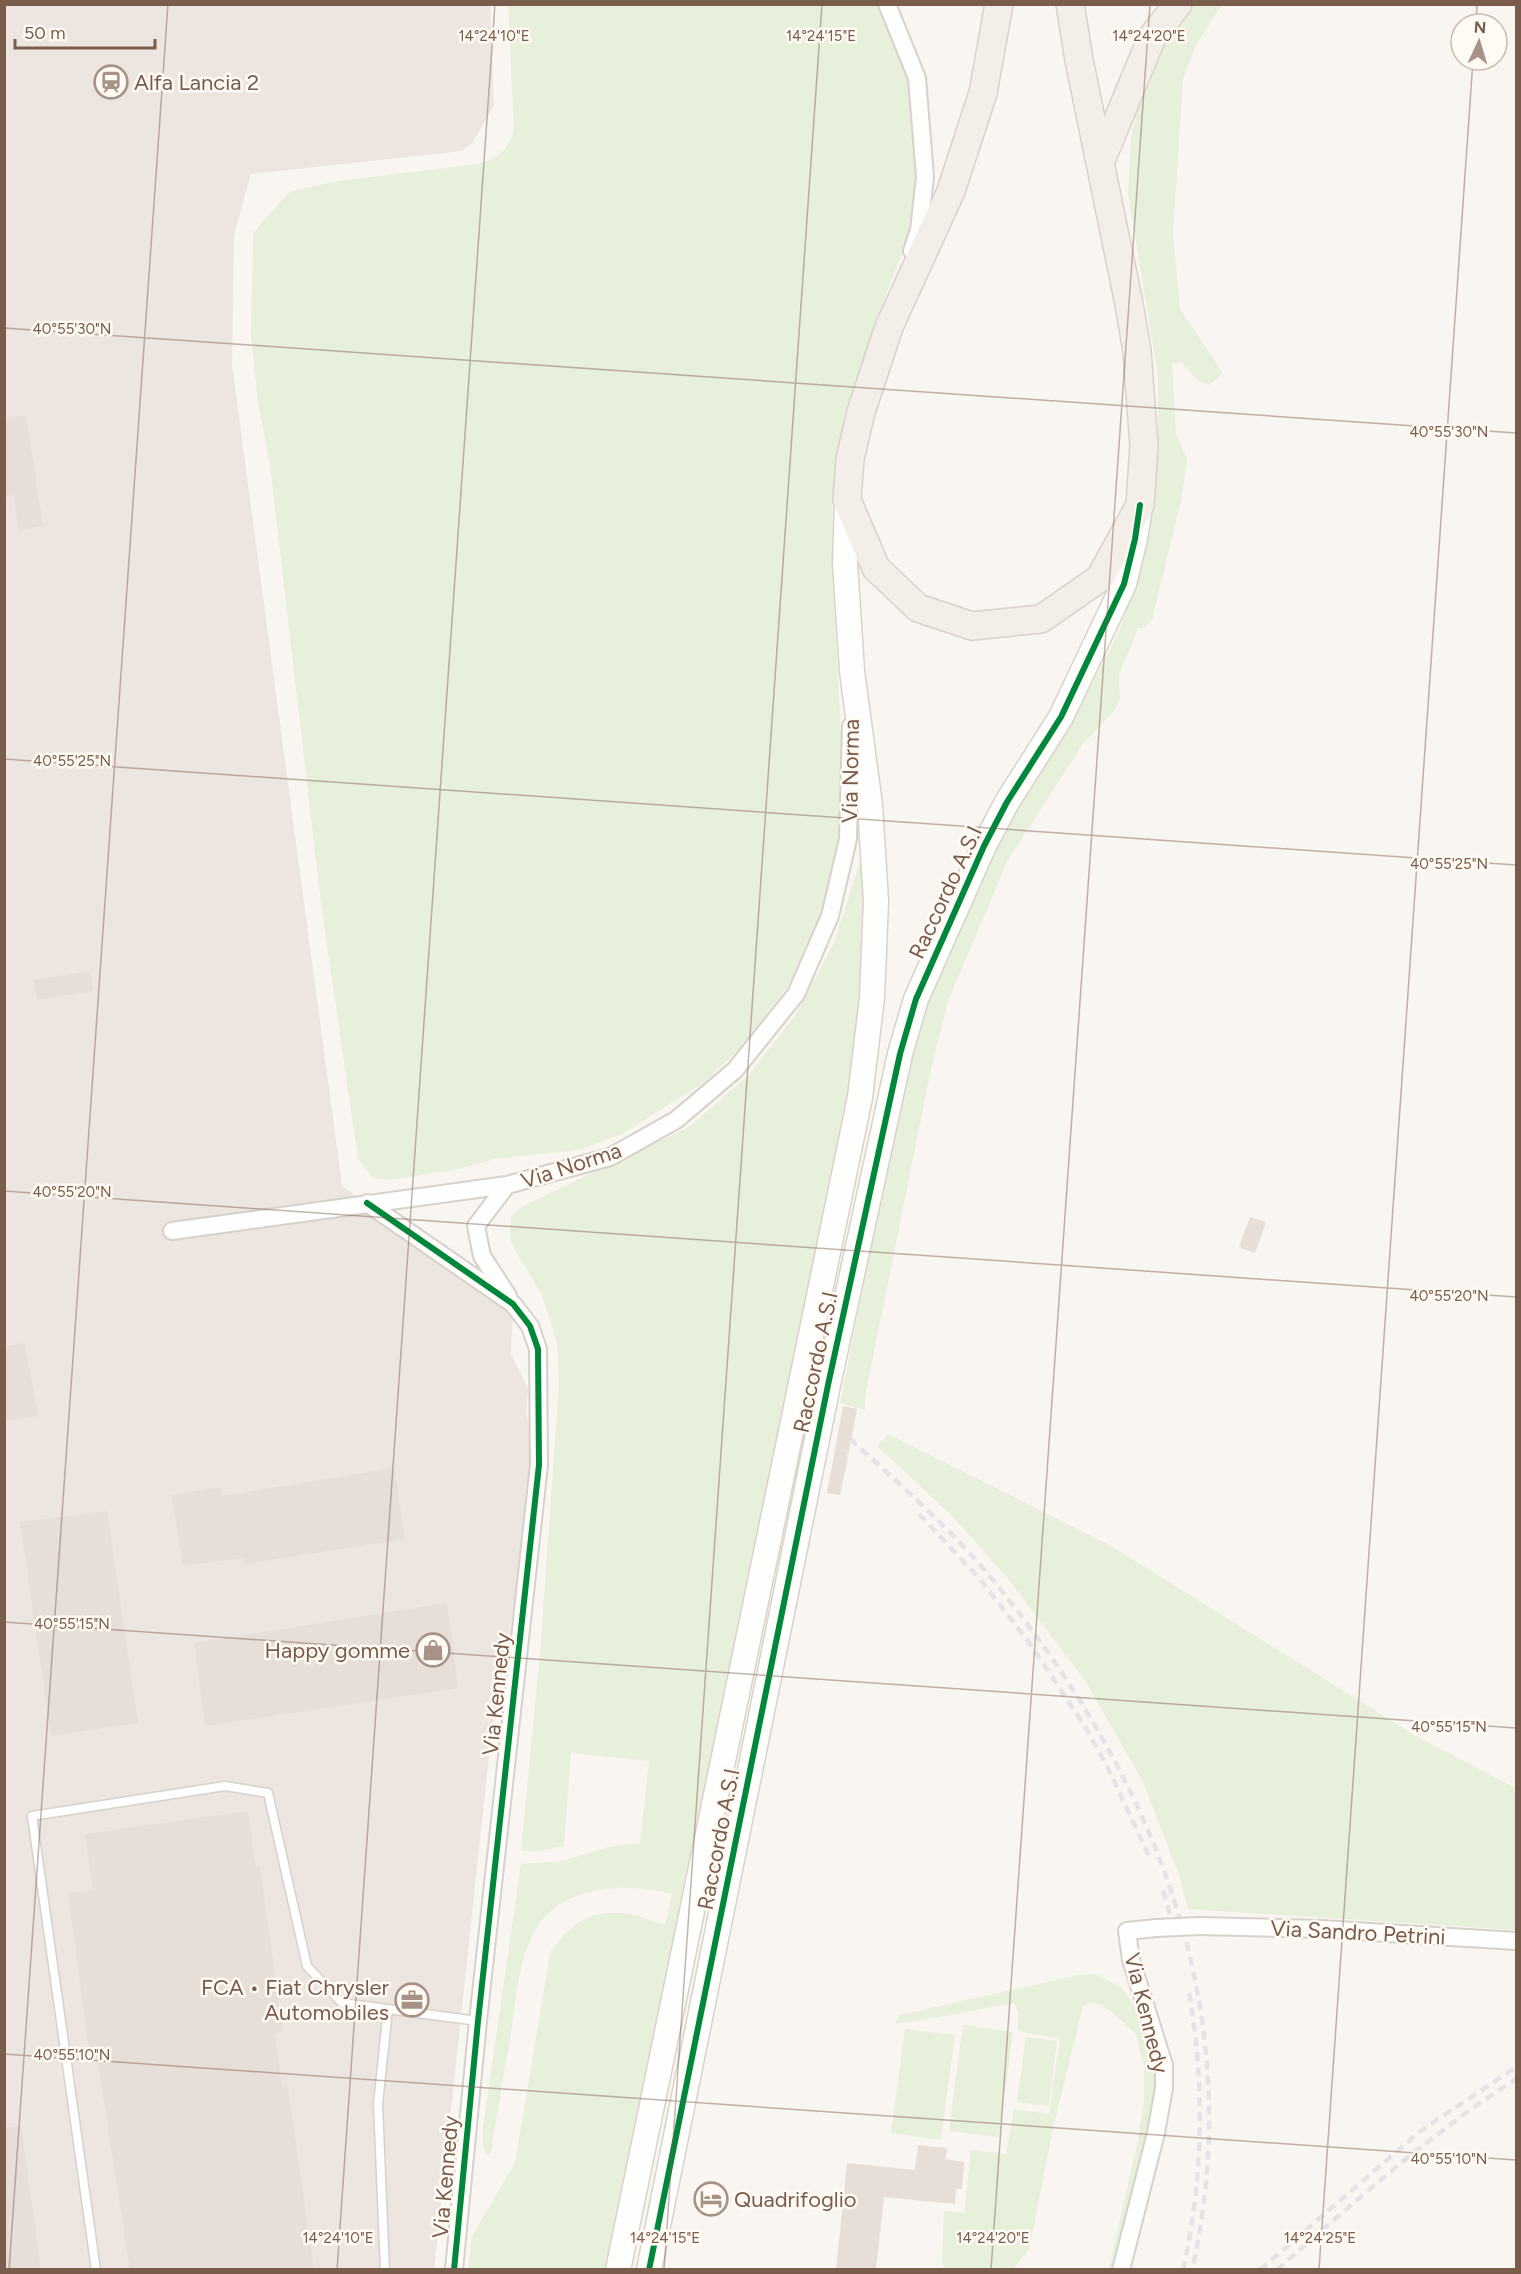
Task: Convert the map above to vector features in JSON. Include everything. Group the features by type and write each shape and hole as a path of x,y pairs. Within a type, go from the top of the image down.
{"main road":[{"path":"999,4 982,93 951,191 889,327 861,412 853,447 847,500 876,568 918,608 972,626 1041,618 1100,578 1140,506 1144,446 1137,351 1070,4"},
{"path":"1100,163 1152,37 1178,4"}],"street":[{"path":"887,4 917,78 925,177 919,230 889,327"},
{"name":"Raccordo A.S.I","path":"618,2270 860,1097 872,998 876,901 870,805 852,671 845,564 847,500"},
{"name":"Raccordo A.S.I","path":"649,2270 828,1385 900,1054 916,999 984,846 1007,802 1061,717 1124,584 1140,506"},
{"name":"Via Norma","path":"172,1231 507,1185 610,1157 676,1120 735,1070 796,994 830,915 848,839 852,671"},
{"path":"507,1185 476,1226 482,1256 513,1304"},
{"name":"Via Kennedy","path":"367,1203 513,1304 530,1326 538,1349 539,1465 478,2020 454,2270"},
{"name":"Via Kennedy","path":"1121,2270 1156,2133 1164,2088 1164,2065 1131,1960 1127,1931 1199,1926"},
{"name":"Via Sandro Petrini","path":"1199,1926 1321,1929 1516,1941"}],"lane":[{"path":"96,2270 32,1816 225,1786 268,1793 307,1966 342,2003 478,2020"},
{"path":"385,2270 378,2104 388,2009"}],"shaded area":[{"path":"5,5 490,5 494,105 473,142 462,151 251,174 234,235 232,365 342,1186 513,1304 511,1354 528,1388 526,1412 539,1465 491,1737 434,2269 5,2270"}],"green space":[{"path":"508,5 880,5 912,81 921,181 904,249 874,324 841,434 832,504 833,589 845,807 837,868 825,912 795,975 747,1042 703,1083 622,1134 579,1150 495,1159 458,1169 385,1180 373,1178 358,1158 321,904 270,465 258,403 251,337 253,233 288,193 300,189 339,181 478,164 501,153 514,130"},
{"path":"1184,5 1224,5 1219,9 1196,45 1183,79 1173,234 1180,309 1223,373 1210,385 1198,381 1181,362 1172,363 1176,435 1187,458 1182,496 1152,620 1143,628 1138,628 1119,675 1120,699 1114,711 1082,745 1007,862 948,1001 932,1064 865,1397 865,1410 840,1403 909,1059 927,999 1000,834 1089,690 1117,636 1133,590 1152,509 1158,445 1158,376 1128,194 1131,137 1144,83"},
{"path":"864,849 868,913 855,1079 606,2269 468,2270 472,2236 515,2163 550,1953 563,1936 578,1923 597,1915 625,1913 665,1925 672,1894 639,1888 604,1889 587,1893 571,1898 556,1907 535,1930 523,1959 491,2152 487,2155 483,2146 483,2127 521,1864 563,1861 608,1847 640,1843 649,1761 571,1753 564,1846 533,1852 521,1850 540,1654 559,1384 557,1341 542,1295 510,1238 511,1217 521,1207 689,1127 747,1077 794,1017 834,943"},
{"path":"888,1434 1111,1546 1419,1738 1516,1788 1516,1930 1188,1909 1179,1875 1143,1782 1086,1682 1006,1576 952,1516 877,1446"},
{"path":"1095,1974 1121,1987 1134,2005 1155,2061 1157,2079 1154,2104 1113,2269 1109,2269 1138,2140 1144,2101 1144,2067 1136,2034 1114,2014 1101,2005 1091,2002 1083,2006 1054,2124 1029,2250 1013,2269 945,2269 942,2263 944,2211 964,2213 971,2150 1006,2154 1014,2109 1049,2114 1060,2039 1018,2031 1018,2011 1014,2003 912,2022 895,2023 900,2015 1078,1975"},
{"path":"963,2025 1013,2032 999,2137 949,2131"},
{"path":"905,2029 955,2035 941,2140 891,2133"},
{"path":"1026,2037 1057,2041 1049,2106 1017,2102"}],"building":[{"path":"26,415 43,526 18,530 14,495 4,497 4,418"},
{"path":"90,971 93,991 37,1000 34,980"},
{"path":"1250,1217 1266,1222 1255,1253 1239,1247"},
{"path":"25,1343 38,1416 4,1421 4,1346"},
{"path":"843,1406 857,1409 848,1455 845,1454 848,1457 840,1495 827,1493"},
{"path":"394,1468 405,1539 244,1564 243,1558 183,1566 172,1495 221,1487 222,1496"},
{"path":"107,1511 138,1723 51,1736 20,1522"},
{"path":"447,1603 458,1688 205,1726 194,1643"},
{"path":"248,1811 256,1867 260,1867 283,2032 275,2033 282,2088 288,2087 314,2270 130,2270 97,2057 90,2058 68,1893 93,1890 85,1834"},
{"path":"21,2126 41,2270 4,2270 4,2128"},
{"path":"918,2145 947,2148 946,2159 964,2162 962,2189 956,2189 955,2204 884,2197 876,2270 836,2270 847,2163 915,2170"}],"railway":[{"path":"850,1439 948,1530 1001,1590 1057,1665 1105,1743 1145,1825 1177,1909 1198,1995 1208,2085 1207,2176 1192,2270"},
{"path":"919,1514 979,1578 1028,1641 1086,1728 1107,1766 1151,1860"},
{"path":"1163,1891 1176,1934"},
{"path":"1183,2270 1195,2199 1200,2128 1194,2022 1188,1987"},
{"path":"1260,2270 1419,2132 1516,2067"},
{"path":"1277,2270 1364,2194 1453,2122 1516,2079"}],"cycle path":[{"path":"649,2270 828,1385 900,1054 916,999 984,846 1007,802 1061,717 1124,584 1135,539 1140,505"},
{"path":"367,1203 513,1304 530,1326 538,1349 539,1465 478,2021 454,2270"}],"place":[{"name":"Alfa Lancia 2","path":"111,82"},
{"name":"Happy gomme","path":"433,1650"},
{"name":"FCA • Fiat Chrysler Automobiles","path":"412,2000"},
{"name":"Quadrifoglio","path":"711,2199"}]}
